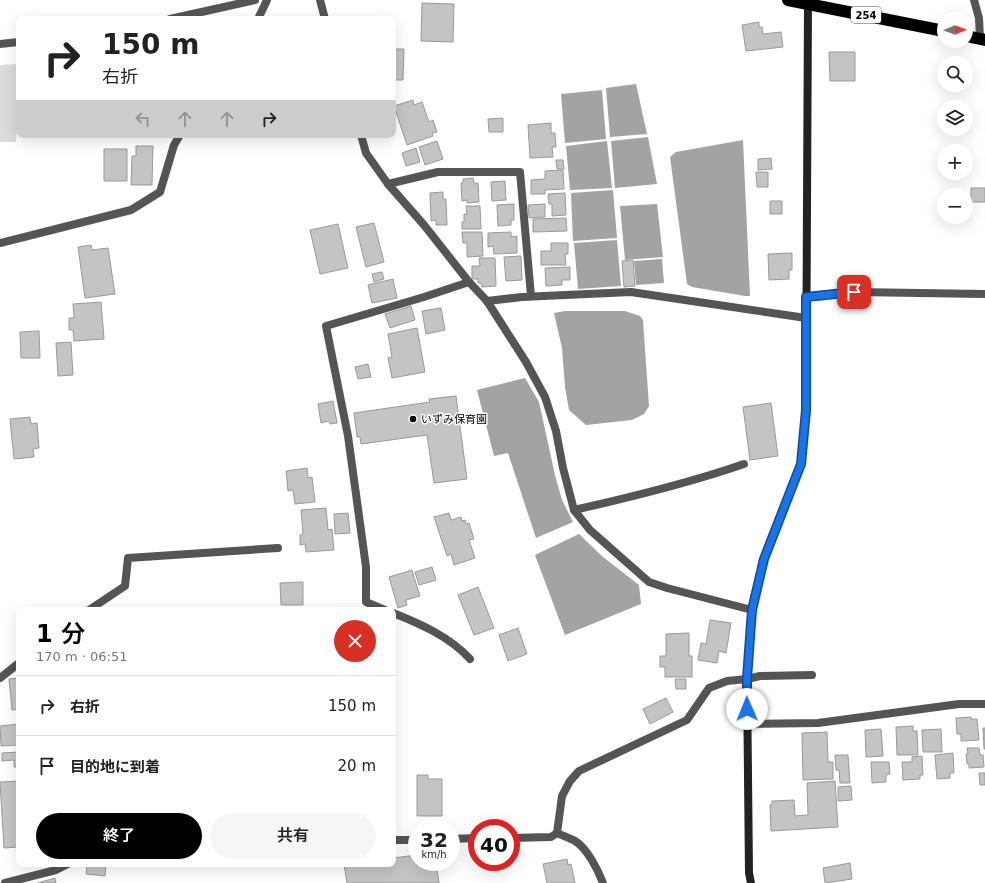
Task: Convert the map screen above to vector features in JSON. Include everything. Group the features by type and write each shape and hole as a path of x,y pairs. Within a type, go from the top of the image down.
{"highway":[{"name":"254","path":"788,0 937,30"}],"street":[{"path":"183,16 255,0"},
{"path":"259,16 267,0"},
{"path":"320,0 324,16"},
{"path":"974,0 979,18 982,39"},
{"path":"751,883 749,873 747,678 752,610 764,559 801,464 806,410 808,4"},
{"path":"0,44 16,42"},
{"path":"0,243 131,210 160,192 174,145 178,138"},
{"path":"362,138 366,153 388,184 424,225 469,282 487,301 526,362 545,398 556,431 563,468 574,510 590,530 649,582 752,610"},
{"path":"388,184 438,172 520,172 531,296"},
{"path":"378,607 366,602 366,567 348,436 326,326 469,282"},
{"path":"487,301 531,296 632,292 806,318"},
{"path":"806,297 854,292 985,294"},
{"path":"574,510 616,501 712,475 744,464"},
{"path":"94,607 126,586 128,558 278,548"},
{"path":"396,614 412,620 440,635 460,648 470,659"},
{"path":"0,678 16,665"},
{"path":"520,838 551,837 557,833 562,796 570,781 579,771 687,720 709,688 727,681 760,676 812,675"},
{"path":"748,724 818,723 959,704 985,704"},
{"path":"557,833 576,842 590,857 599,873 602,883"},
{"path":"396,840 408,840"},
{"path":"5,883 56,870 62,867"}],"shaded area":[{"path":"16,64 16,142 0,142 0,65"},
{"path":"636,84 647,134 610,137 606,88"},
{"path":"602,90 606,139 565,143 561,94"},
{"path":"648,137 657,184 615,188 611,141"},
{"path":"743,140 750,296 692,287 687,284 670,157 676,152"},
{"path":"607,141 612,188 570,190 566,146"},
{"path":"613,190 617,238 573,241 571,193"},
{"path":"657,204 663,257 625,260 620,206"},
{"path":"617,240 621,286 578,289 574,243"},
{"path":"662,259 664,283 636,285 634,261"},
{"path":"565,311 625,311 640,316 643,320 649,406 644,414 632,420 586,425 569,410 565,387 562,348 554,313"},
{"path":"525,378 539,402 562,500 573,522 536,538 508,453 494,456 477,390"},
{"path":"579,534 603,557 639,585 641,604 565,635 535,555"}],"building":[{"path":"422,3 454,4 453,42 421,41"},
{"path":"759,22 759,27 762,27 763,34 781,32 783,47 746,51 742,25"},
{"path":"396,49 404,49 403,80 396,80"},
{"path":"829,52 855,52 855,81 830,81"},
{"path":"413,100 414,105 422,102 429,122 433,120 437,132 432,133 433,136 407,145 396,112 396,105"},
{"path":"503,118 503,132 489,132 488,119"},
{"path":"551,123 551,133 555,133 556,147 552,147 553,157 530,158 528,125"},
{"path":"437,141 443,159 425,165 419,147"},
{"path":"136,146 153,146 152,185 131,185 132,156 136,156"},
{"path":"416,148 420,162 406,166 402,153"},
{"path":"104,149 127,149 127,181 104,181"},
{"path":"771,158 772,169 758,170 758,159"},
{"path":"556,160 563,160 564,169 557,169"},
{"path":"563,170 564,189 545,190 545,194 531,194 531,180 545,179 545,171"},
{"path":"756,172 768,172 768,187 757,187"},
{"path":"473,178 474,183 478,183 479,202 467,203 467,200 462,201 461,183 463,183 463,179"},
{"path":"505,181 506,200 492,201 491,182"},
{"path":"973,188 985,188 985,202 973,202"},
{"path":"443,192 443,199 446,199 447,225 436,225 436,220 431,221 430,193"},
{"path":"565,193 566,215 552,216 552,204 549,204 548,194"},
{"path":"770,201 782,201 782,214 770,214"},
{"path":"514,204 514,220 511,220 511,225 498,226 497,205"},
{"path":"545,204 545,217 529,218 528,205"},
{"path":"466,206 480,206 481,229 462,229 464,214 467,214"},
{"path":"566,218 567,231 533,232 533,219"},
{"path":"374,223 384,262 366,267 356,227"},
{"path":"338,224 348,268 320,274 310,230"},
{"path":"462,232 482,232 483,256 467,257 467,243 463,243"},
{"path":"511,232 511,237 517,236 517,253 494,254 493,246 488,247 488,233"},
{"path":"551,243 568,243 568,254 565,254 566,265 541,265 541,251 551,251"},
{"path":"91,245 92,250 108,248 115,294 85,298 78,247"},
{"path":"792,253 792,270 789,270 789,279 769,280 768,254"},
{"path":"521,256 522,280 506,281 504,257"},
{"path":"479,258 495,258 496,286 482,287 481,283 478,283 478,279 472,279 472,266 480,266"},
{"path":"633,260 635,286 624,287 622,261"},
{"path":"570,267 570,280 562,280 562,285 546,286 545,268"},
{"path":"382,272 384,279 374,282 372,274"},
{"path":"393,279 397,298 372,303 368,285"},
{"path":"101,302 104,339 74,341 73,330 69,330 69,318 74,318 73,304"},
{"path":"411,306 415,320 390,328 385,314"},
{"path":"441,308 445,330 426,334 422,311"},
{"path":"417,328 425,372 392,378 388,358 392,357 388,334"},
{"path":"39,331 40,358 21,358 20,332"},
{"path":"71,342 73,375 58,376 56,343"},
{"path":"368,364 371,377 358,379 355,367"},
{"path":"456,396 467,479 434,483 427,435 361,444 360,437 357,437 354,413 430,402 429,399"},
{"path":"333,401 337,423 330,424 329,421 321,423 318,404"},
{"path":"771,403 778,456 750,460 743,407"},
{"path":"30,417 31,424 37,423 39,448 33,449 34,457 14,459 10,419"},
{"path":"307,468 308,478 312,477 315,502 295,504 293,490 288,491 286,471"},
{"path":"326,508 328,530 332,529 334,550 306,552 305,544 300,545 300,535 303,534 301,510"},
{"path":"348,513 350,533 335,534 334,514"},
{"path":"449,513 451,520 461,517 462,521 465,520 466,524 469,523 474,539 469,540 475,558 454,565 451,554 447,556 434,517"},
{"path":"432,567 436,580 419,585 415,572"},
{"path":"412,570 420,596 406,600 407,605 398,608 389,577"},
{"path":"303,582 303,605 281,605 280,583"},
{"path":"478,587 494,628 474,635 458,595"},
{"path":"710,620 731,623 726,653 719,651 717,663 698,660 701,643 706,644"},
{"path":"518,628 527,654 508,661 499,635"},
{"path":"689,633 689,656 692,656 692,677 665,677 665,667 660,667 660,656 666,656 666,634"},
{"path":"16,678 16,709 12,710 9,679"},
{"path":"675,679 686,679 686,689 676,689"},
{"path":"666,698 673,712 650,724 643,709"},
{"path":"971,717 971,719 977,719 979,740 961,741 961,734 957,734 956,718"},
{"path":"16,724 16,745 1,746 0,726"},
{"path":"913,726 913,731 917,731 918,755 897,755 896,727"},
{"path":"983,728 985,728 985,749 984,749"},
{"path":"881,729 883,756 866,757 865,730"},
{"path":"941,729 942,752 923,752 922,730"},
{"path":"827,732 828,762 833,762 833,779 803,780 802,733"},
{"path":"967,748 979,748 980,755 983,755 984,767 969,768 966,754 968,754"},
{"path":"16,752 16,767 14,767 14,760 2,761 2,753"},
{"path":"953,753 954,773 950,773 950,778 937,779 935,755"},
{"path":"835,755 848,755 850,783 840,783 839,770 836,770"},
{"path":"922,756 923,775 920,775 920,779 903,780 902,762 912,762 912,757"},
{"path":"871,762 889,762 890,774 886,775 886,782 872,783"},
{"path":"979,773 985,773 985,785 980,785"},
{"path":"417,775 428,775 428,779 442,779 442,816 417,816"},
{"path":"16,781 16,847 4,848 0,782"},
{"path":"835,781 838,827 771,831 770,805 772,804 772,801 794,800 795,816 808,815 807,783"},
{"path":"851,786 852,800 838,801 838,787"},
{"path":"408,856 408,871 437,871 439,883 347,883 344,867 396,867 396,858"},
{"path":"567,859 568,865 571,864 575,883 547,883 543,864"},
{"path":"850,863 852,879 825,883 823,868"},
{"path":"87,867 106,867 105,876 86,874"},
{"path":"55,878 56,883 38,883"}],"place":[{"name":"いずみ保育園","path":"413,419"}],"route":[{"path":"747,709 747,678 752,610 764,559 801,464 806,410 806,297 854,292"}]}
